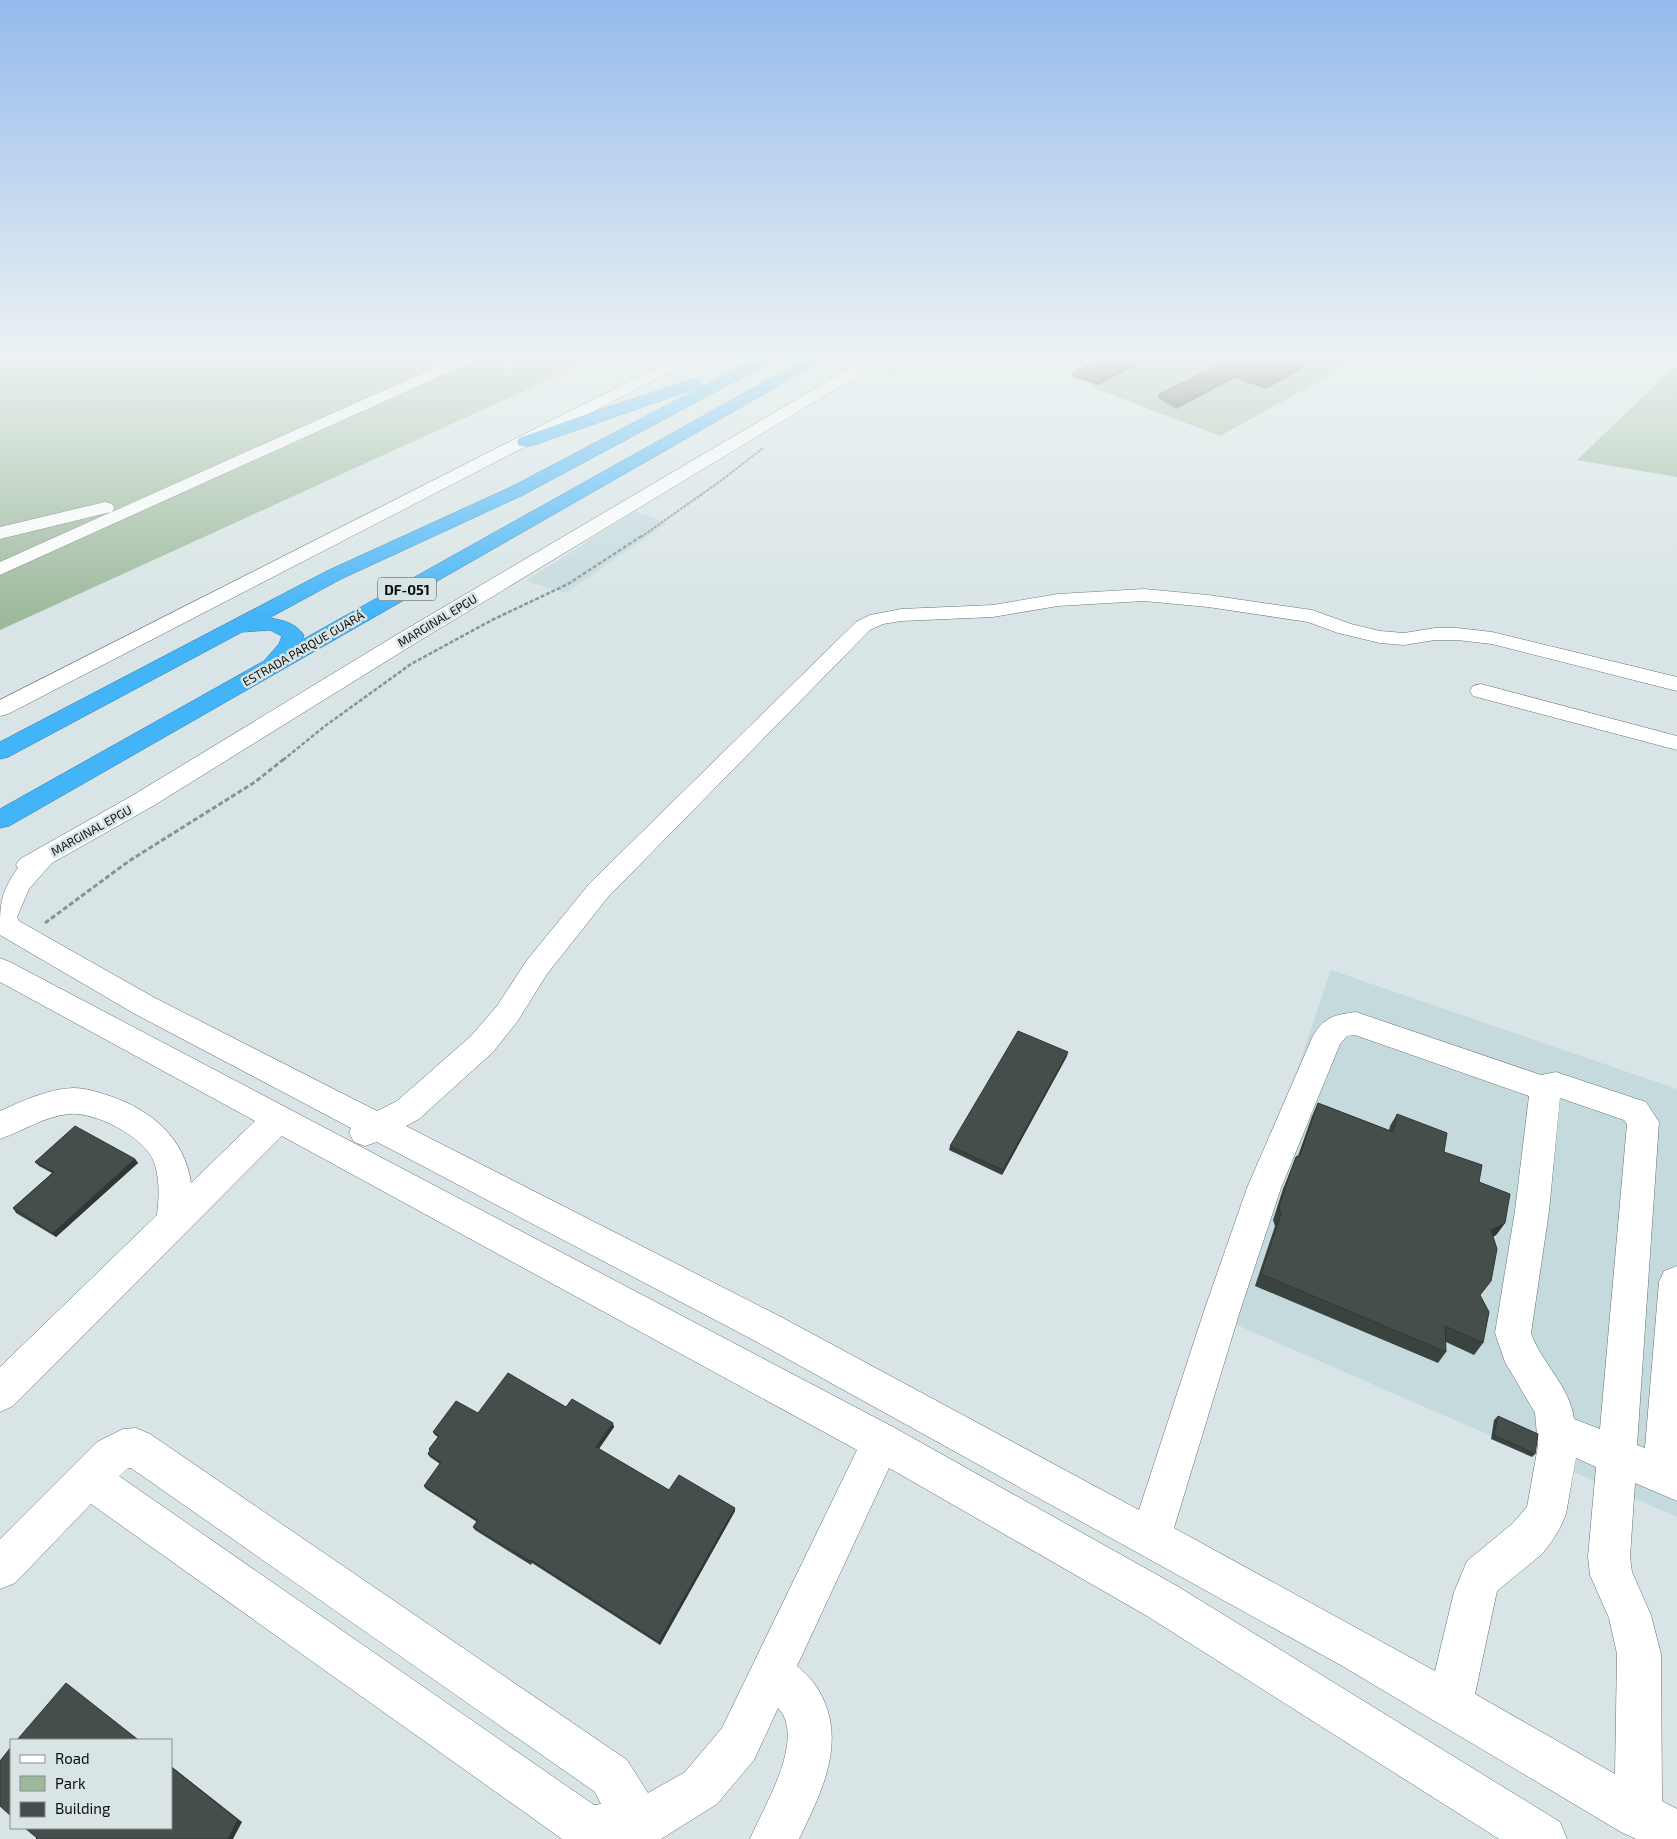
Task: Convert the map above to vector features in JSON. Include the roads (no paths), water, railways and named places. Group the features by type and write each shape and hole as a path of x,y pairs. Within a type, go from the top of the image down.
{"highway":[{"name":"DF-051","path":"0,752 334,575 561,468 605,445"},
{"name":"ESTRADA PARQUE GUARÁ","path":"0,820 663,445"},
{"path":"235,628 257,623 288,629 293,635 289,646 270,666"}],"street":[{"path":"0,569 275,445"},
{"path":"0,709 519,445"},
{"name":"MARGINAL EPGU","path":"0,882 144,800 406,639 742,445"},
{"path":"0,533 165,494"},
{"path":"332,1148 378,1128 408,1110 482,1044 508,1014 537,967 599,890 862,626 877,619 901,615 993,611 1058,600 1144,595 1208,601 1312,616 1345,629 1380,637 1404,639 1436,634 1457,634 1492,638 1677,684"},
{"path":"1481,691 1677,743"},
{"path":"45,855 18,885 3,917 9,928 145,1006 770,1330 1450,1704 1677,1836"},
{"path":"0,969 881,1442 1162,1601 1542,1839"},
{"path":"1150,1538 1222,1311 1264,1188 1328,1038 1338,1026 1356,1023 1545,1089"},
{"path":"1450,1704 1475,1592 1482,1576 1527,1539 1546,1514 1558,1446 1558,1431 1554,1412 1548,1397 1518,1350 1513,1333 1532,1211 1545,1089 1552,1084 1556,1084 1635,1111 1643,1122 1609,1557 1612,1575 1630,1615 1639,1654 1638,1815"},
{"path":"0,1126 26,1114 54,1105 78,1101 102,1106 141,1126 164,1149 173,1169 176,1190 174,1222"},
{"path":"0,1393 278,1118"},
{"path":"1558,1431 1670,1478 1677,1282"},
{"path":"0,1365 69,1324"},
{"path":"88,1478 588,1829 640,1825 701,1788 738,1744 881,1442"},
{"path":"0,1568 111,1456 123,1449 136,1448 611,1776 640,1825"},
{"path":"771,1674 800,1698 809,1719 809,1742 805,1773 774,1839"}]}
